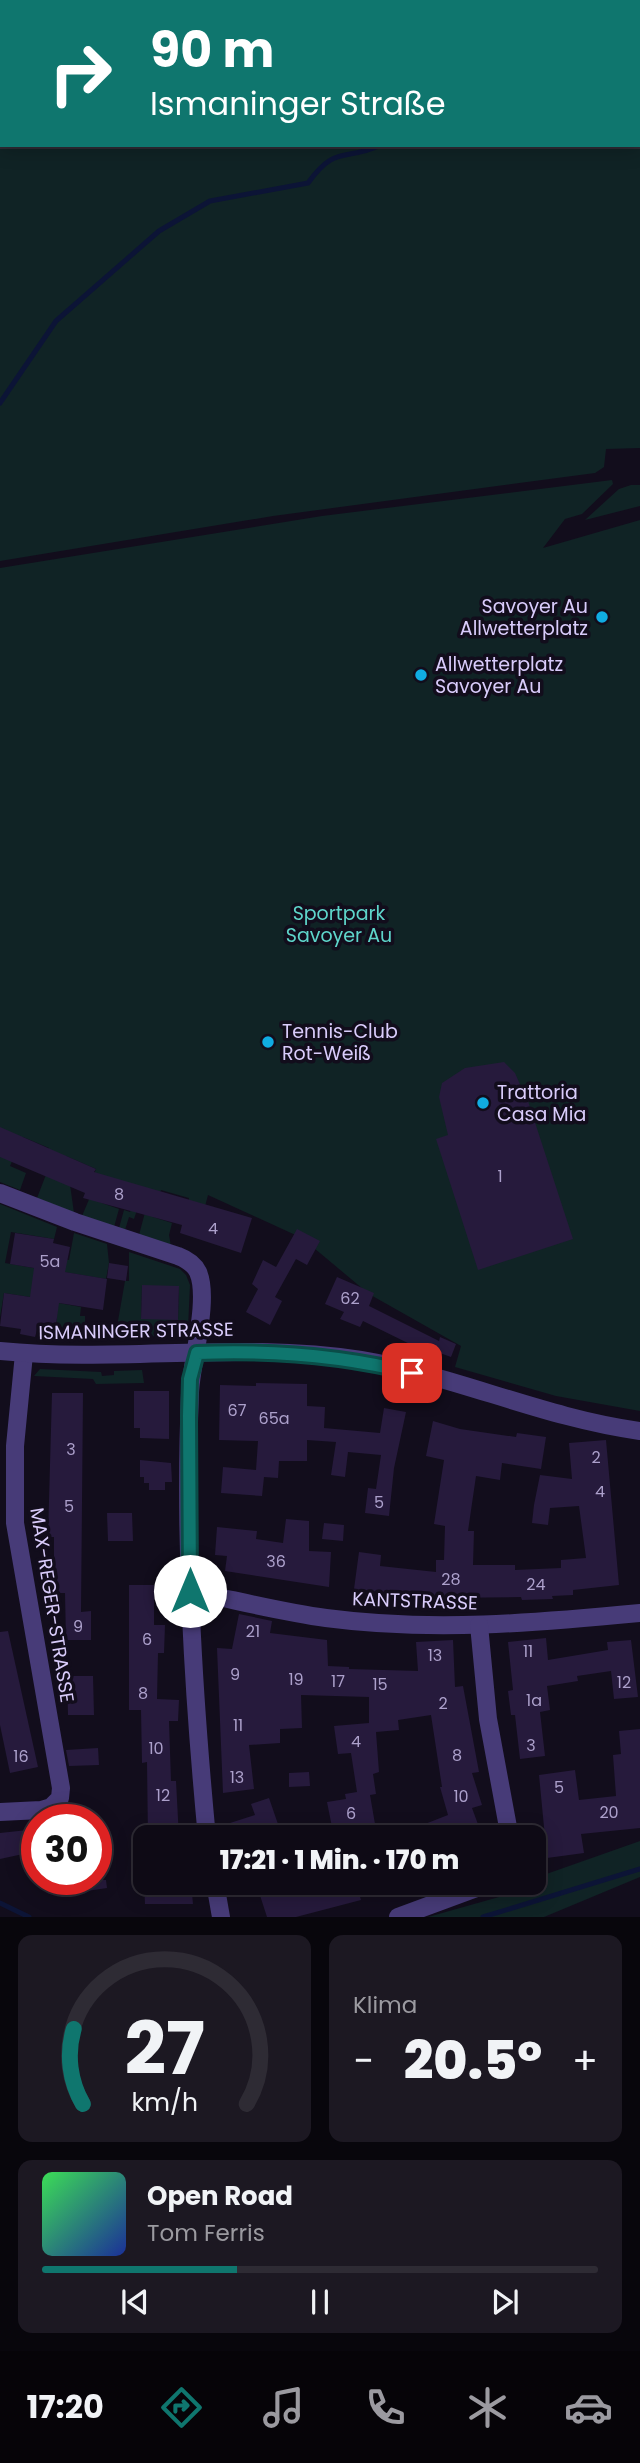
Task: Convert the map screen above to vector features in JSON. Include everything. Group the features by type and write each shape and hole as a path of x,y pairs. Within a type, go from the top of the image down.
{"street":[{"path":"0,1193 75,1222 174,1254 192,1264 200,1281 197,1353 190,1379 190,1591 206,1825"},
{"name":"ISMANINGER STRASSE","path":"0,1351 23,1354 296,1352 364,1361 544,1412 640,1431"},
{"name":"MAX-REGER-STRASSE","path":"0,1812 51,1807 60,1798 61,1788 15,1523 15,1446 23,1354"},
{"name":"KANTSTRASSE","path":"190,1591 328,1619 403,1625 479,1625 640,1613"},
{"path":"479,1625 488,1719 508,1825"},
{"path":"217,1895 221,1917"},
{"path":"398,1917 458,1895"}],"green space":[{"path":"0,147 640,147 640,448 606,449 604,467 595,473 273,516 0,561"},
{"name":"Sportpark Savoyer Au","path":"612,480 613,484 582,514 565,519 543,548 640,520 640,1411 556,1396 455,1367 461,1346 369,1294 302,1238 208,1195 203,1214 187,1210 189,1198 161,1190 153,1217 172,1223 169,1235 171,1246 139,1235 148,1201 141,1198 134,1219 129,1217 125,1230 119,1228 124,1210 130,1212 138,1186 99,1202 119,1209 114,1227 82,1216 93,1190 88,1187 96,1169 66,1156 74,1213 37,1198 47,1172 41,1168 49,1148 23,1137 10,1166 26,1173 20,1190 0,1182 0,568 322,516"},
{"path":"640,485 640,506 585,520 619,489"},
{"path":"0,1204 57,1227 54,1239 11,1232 5,1263 45,1270 30,1297 4,1293 0,1317"},
{"path":"74,1233 107,1244 109,1263 106,1279 64,1272 61,1259 69,1260"},
{"path":"129,1252 180,1269 186,1275 190,1285 188,1328 183,1335 115,1338 125,1281 129,1281","holes":["142,1286 179,1286 178,1319 141,1319"]},
{"path":"53,1302 81,1307 80,1316 85,1316 85,1323 90,1324 88,1339 54,1339 57,1319"},
{"path":"40,1369 101,1372 102,1376 114,1375 114,1371 142,1370 144,1383 96,1384 93,1379 34,1376"},
{"path":"640,1841 640,1877 544,1917 428,1917 503,1895 546,1895 546,1874"}],"building":[{"path":"504,1062 515,1073 522,1089 535,1084 540,1097 528,1101 573,1239 478,1270 436,1139 448,1135 439,1097 442,1083 465,1068"},
{"path":"0,1127 96,1169 94,1172 252,1218 241,1253 180,1233 182,1225 83,1198 85,1193 0,1157"},
{"path":"297,1229 320,1241 307,1265 296,1259 275,1297 282,1301 270,1325 246,1312 258,1289 252,1284 263,1260 276,1267"},
{"path":"15,1233 54,1239 53,1243 70,1247 65,1272 107,1279 103,1310 59,1303 55,1332 37,1330 35,1337 20,1334 21,1329 0,1326 4,1293 30,1297 34,1268 10,1264"},
{"path":"109,1263 128,1266 126,1281 107,1278"},
{"path":"337,1277 374,1293 369,1306 439,1341 440,1337 456,1344 451,1357 423,1347 422,1350 363,1321 360,1327 340,1319 344,1312 325,1304"},
{"path":"142,1285 179,1286 178,1320 141,1319"},
{"path":"256,1383 307,1384 307,1406 325,1407 324,1428 380,1433 384,1408 406,1412 394,1468 389,1516 365,1513 368,1488 376,1489 381,1455 348,1452 345,1477 331,1475 336,1442 307,1440 307,1461 279,1461 278,1478 264,1477 262,1496 221,1493 223,1467 256,1470 258,1441 219,1440 220,1385 256,1386"},
{"path":"134,1391 169,1391 169,1439 140,1438 140,1428 134,1428"},
{"path":"52,1393 83,1393 81,1612 91,1611 91,1640 66,1640 65,1593 54,1593 54,1537 48,1537"},
{"path":"433,1421 460,1429 516,1437 517,1433 546,1437 541,1469 502,1463 500,1480 476,1476 468,1531 474,1531 473,1565 515,1565 515,1570 561,1568 561,1560 586,1558 579,1506 550,1508 548,1525 532,1523 534,1505 540,1475 572,1479 569,1443 606,1440 619,1585 573,1590 573,1595 552,1596 553,1599 522,1600 521,1597 435,1598 354,1589 359,1552 381,1555 380,1566 436,1572 436,1560 444,1560 445,1526 434,1524 444,1460 426,1456"},
{"path":"140,1460 171,1463 172,1482 165,1482 165,1490 149,1490 149,1483 144,1483 144,1477 140,1477"},
{"path":"107,1513 132,1513 133,1541 108,1541"},
{"path":"286,1519 309,1521 309,1551 331,1552 329,1587 225,1571 227,1556 215,1555 217,1527 257,1531 256,1539 283,1543"},
{"path":"324,1523 344,1525 343,1541 322,1539"},
{"path":"129,1585 154,1585 154,1625 165,1625 164,1653 158,1653 157,1699 179,1700 178,1721 169,1721 171,1781 176,1781 178,1825 148,1825 147,1762 142,1763 141,1710 129,1710"},
{"path":"239,1614 272,1621 270,1633 327,1640 328,1666 349,1669 418,1671 416,1642 453,1640 455,1687 463,1686 479,1772 472,1773 482,1805 472,1808 478,1825 425,1825 448,1815 440,1787 431,1715 398,1720 399,1730 376,1732 379,1772 373,1774 376,1794 370,1795 375,1824 332,1825 327,1802 346,1799 345,1794 357,1792 351,1753 338,1754 334,1726 369,1723 369,1697 301,1695 302,1728 280,1729 280,1743 249,1745 254,1789 223,1793 217,1648 232,1649"},
{"path":"8,1631 38,1767 10,1773 0,1725 0,1632"},
{"path":"546,1638 548,1660 608,1650 607,1642 631,1640 638,1697 614,1699 611,1671 577,1676 578,1681 547,1686 550,1710 540,1712 545,1756 520,1759 515,1715 511,1715 508,1691 513,1690 508,1642"},
{"path":"67,1676 93,1676 94,1715 68,1715"},
{"path":"640,1729 640,1828 581,1834 584,1853 547,1858 546,1825 544,1825 539,1775 575,1770 579,1800 616,1796 613,1755 621,1754 619,1731"},
{"path":"98,1748 99,1765 69,1766 66,1750"},
{"path":"309,1772 310,1786 289,1787 289,1773"},
{"path":"269,1798 278,1825 231,1825 255,1815 251,1804"},
{"path":"21,1831 21,1854 0,1859 0,1833"},
{"path":"145,1895 192,1895 193,1904 145,1904"},
{"path":"260,1895 360,1895 361,1900 296,1917 267,1917"}],"waterway":[{"path":"0,403 56,321 159,231 210,201 308,183 334,158 376,147"},
{"path":"483,1917 640,1869"},
{"path":"0,1903 29,1917"}],"place":[{"name":"Savoyer Au Allwetterplatz","path":"602,617"},
{"name":"Allwetterplatz Savoyer Au","path":"421,675"},
{"name":"Tennis-Club Rot-Weiß","path":"268,1042"},
{"name":"Trattoria Casa Mia","path":"483,1103"}],"route":[{"path":"190,1591 190,1379 197,1353 296,1352 364,1361 412,1373"}]}
